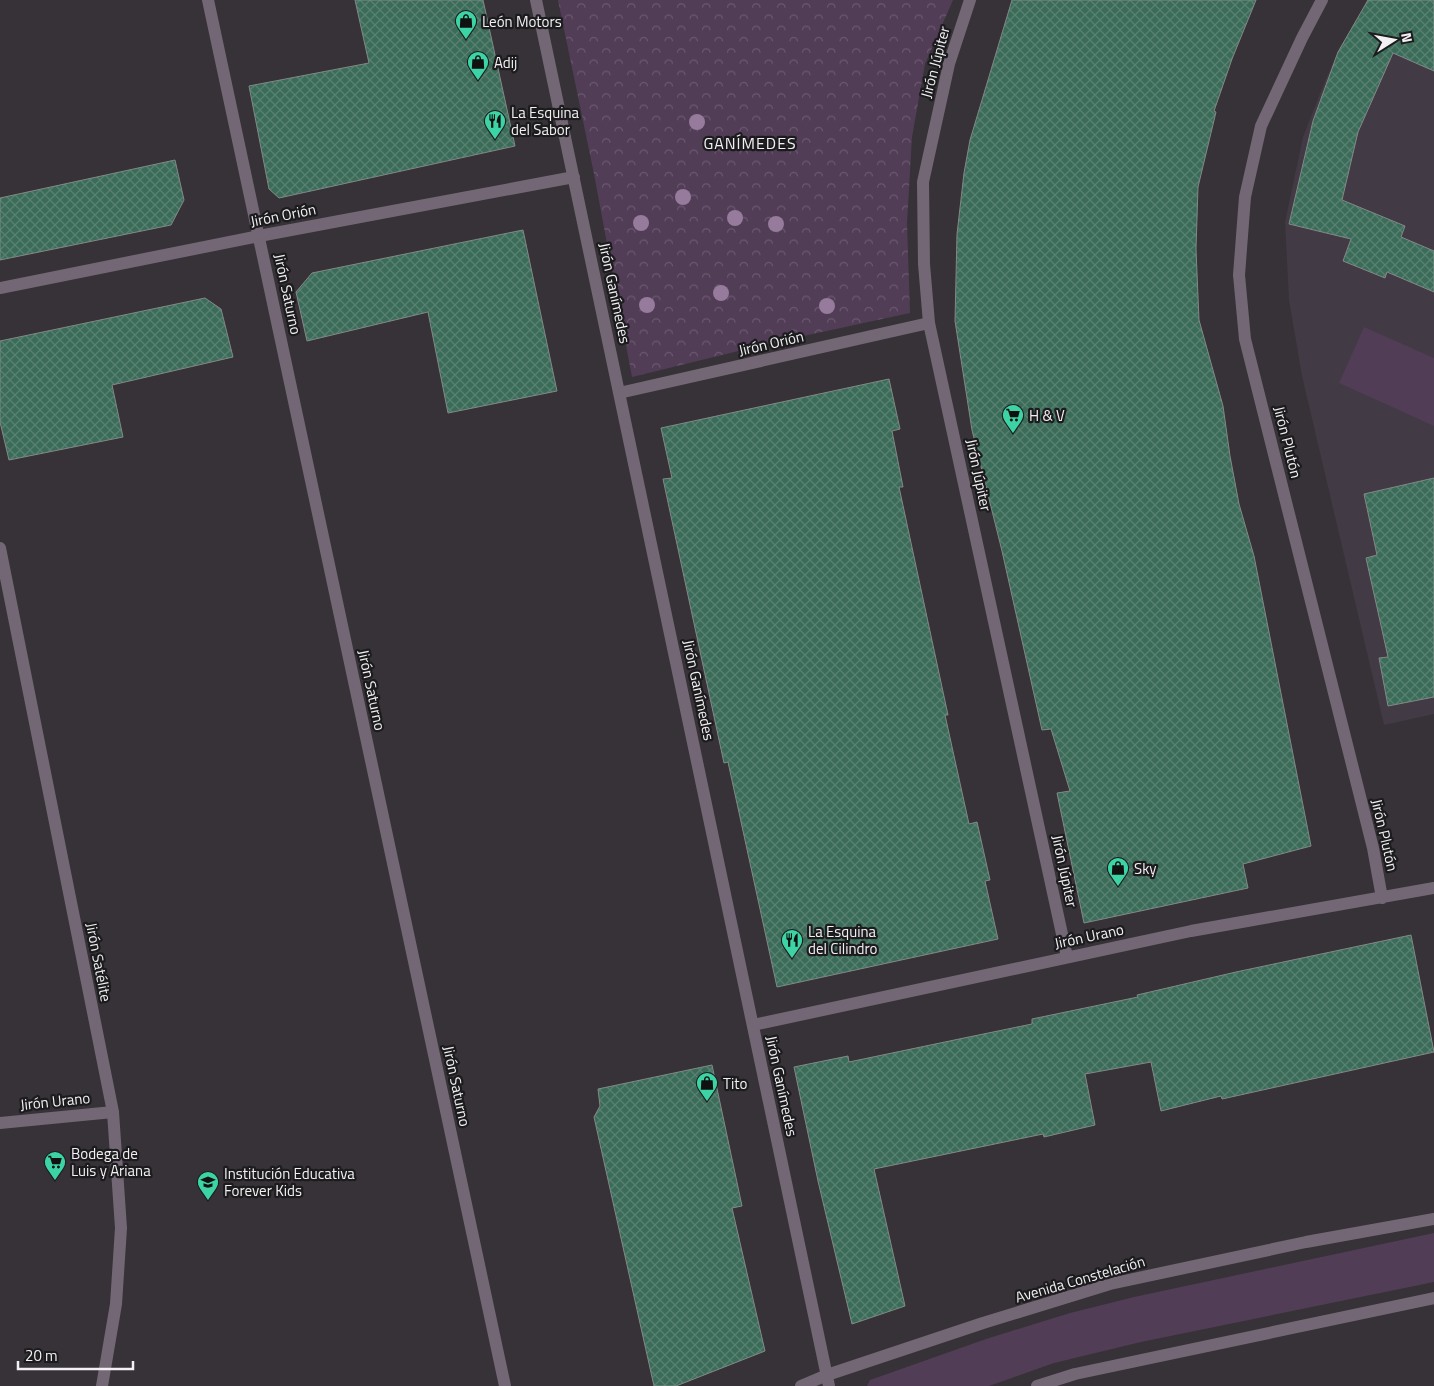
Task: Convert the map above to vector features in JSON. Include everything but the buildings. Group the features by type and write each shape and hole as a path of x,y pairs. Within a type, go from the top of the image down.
{"street":[{"name":"Jirón Saturno","path":"208,0 505,1386"},
{"name":"Jirón Ganímedes","path":"536,0 828,1381"},
{"name":"Jirón Júpiter","path":"970,0 948,64 923,182 924,264 930,323 1067,957"},
{"name":"Jirón Plutón","path":"1322,0 1261,126 1245,197 1239,275 1245,339 1372,848 1382,898"},
{"name":"Jirón Orión","path":"0,288 259,236 574,177"},
{"name":"Jirón Orión","path":"620,393 930,323"},
{"name":"Jirón Satélite","path":"0,548 112,1112 121,1228 116,1304 102,1386"},
{"name":"Jirón Urano","path":"753,1025 1191,931 1434,888"},
{"name":"Jirón Urano","path":"0,1123 112,1112"},
{"name":"Avenida Constelación","path":"801,1386 828,1381 984,1323 1110,1284 1306,1242 1434,1219"},
{"path":"1037,1386 1074,1374 1434,1298"}],"shaded area":[{"path":"1434,0 1434,714 1384,725 1302,376 1289,300 1285,222 1303,137 1339,51"}],"green space":[{"path":"558,0 953,0 925,64 912,137 907,223 910,313 771,343 632,377 594,174"},
{"path":"1364,327 1434,358 1434,426 1339,383"},
{"path":"1434,1233 1434,1282 1141,1342 1054,1363 989,1386 867,1386 870,1380 986,1339 1070,1313 1134,1297"}],"place":[{"name":"León Motors","path":"466,40"},
{"name":"Adij","path":"478,81"},
{"name":"La Esquina del Sabor","path":"495,140"},
{"name":"H & V","path":"1013,434"},
{"name":"Sky","path":"1118,887"},
{"name":"La Esquina del Cilindro","path":"792,959"},
{"name":"Tito","path":"707,1102"},
{"name":"Bodega de Luis y Ariana","path":"55,1181"},
{"name":"Institución Educativa Forever Kids","path":"208,1201"}],"district":[{"name":"GANÍMEDES","path":"750,143"}]}
